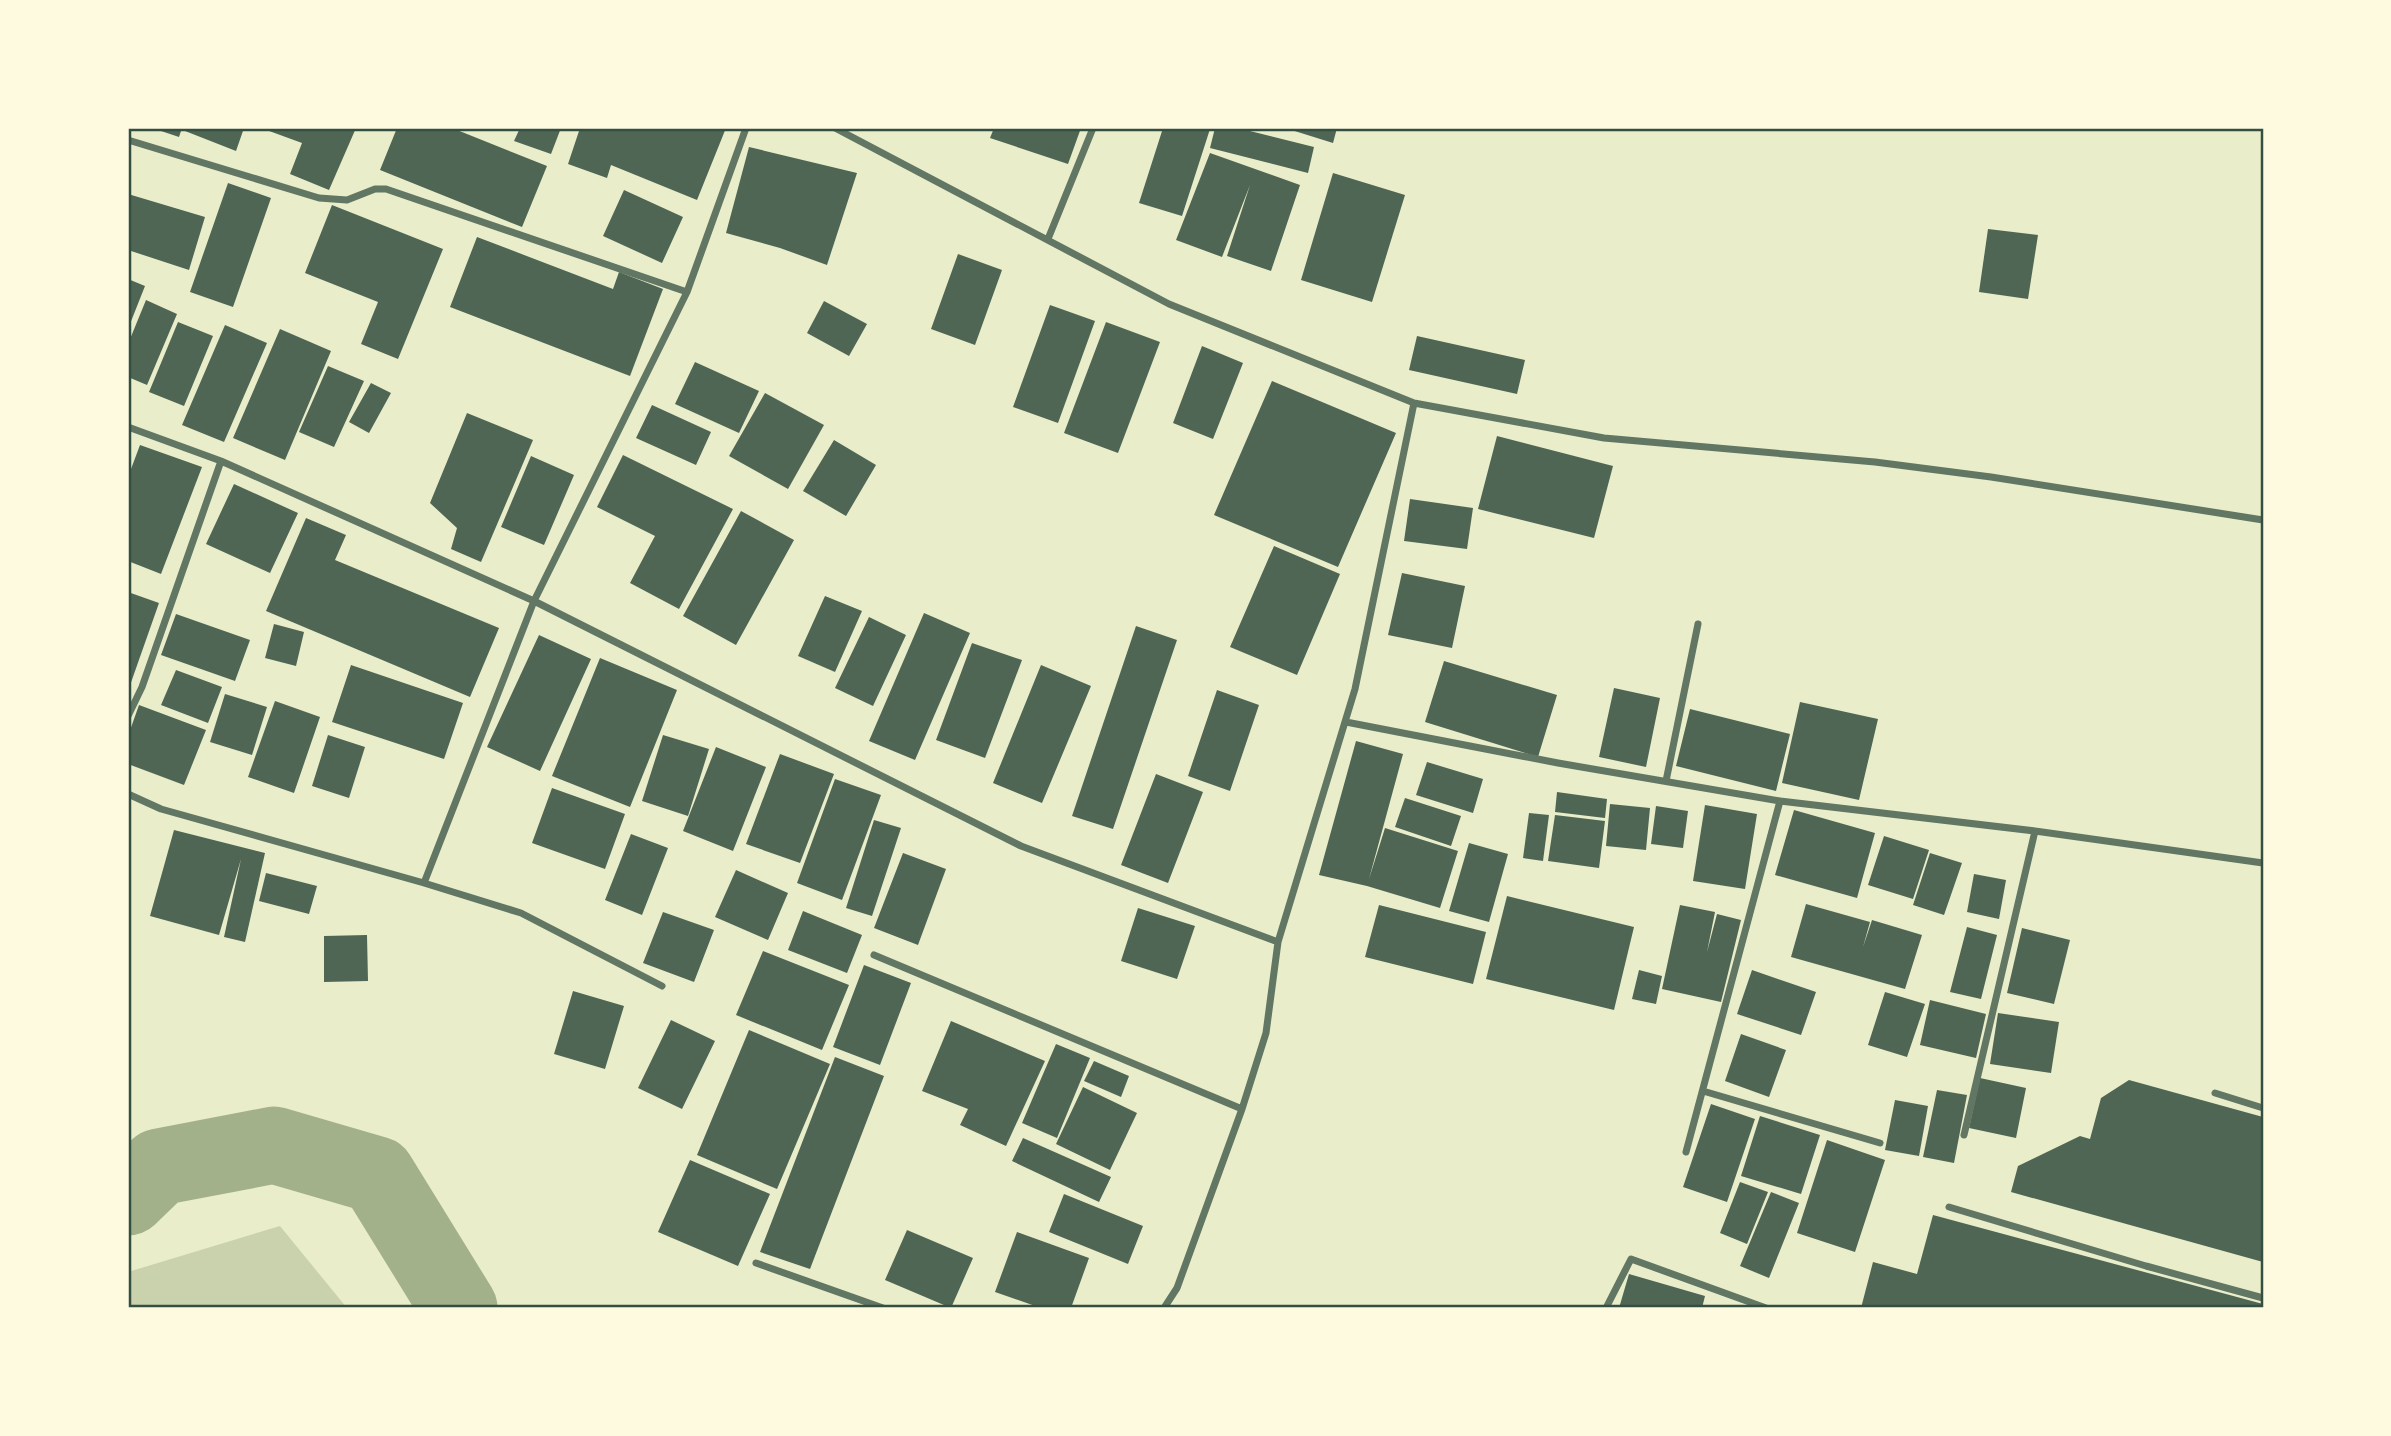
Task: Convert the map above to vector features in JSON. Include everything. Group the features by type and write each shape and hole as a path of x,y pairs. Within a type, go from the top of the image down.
{"street":[{"path":"424,883 534,601 687,292 746,128"},
{"path":"835,128 1169,304 1414,403 1604,438 1875,462 1991,477 2263,520"},
{"path":"1048,239 1093,128"},
{"path":"128,140 319,198 347,200 375,189 386,189 687,292"},
{"path":"1164,1308 1177,1288 1266,1033 1278,942 1355,689 1414,403"},
{"path":"128,427 221,461 534,601 1021,846 1278,942"},
{"path":"128,716 142,687 221,461"},
{"path":"1666,781 1698,624"},
{"path":"1346,722 1558,763 1780,801 2035,831 2263,863"},
{"path":"128,794 162,808 521,913 662,986"},
{"path":"1686,1152 1780,801"},
{"path":"1964,1135 2035,831"},
{"path":"874,954 1241,1109"},
{"path":"1703,1091 1880,1143"},
{"path":"2215,1093 2263,1108"},
{"path":"1949,1207 2146,1266 2263,1297"},
{"path":"1606,1308 1631,1259 1766,1308"},
{"path":"756,1263 883,1308"}],"green space":[{"path":"280,1226 347,1308 128,1308 128,1272"}],"building":[{"path":"152,128 182,128 179,137"},
{"path":"186,128 244,128 236,151 185,131"},
{"path":"261,128 356,128 329,190 290,174 302,143"},
{"path":"397,128 452,128 547,166 522,227 380,170"},
{"path":"520,128 561,128 551,154 514,141"},
{"path":"580,128 726,128 697,200 611,165 607,178 568,164"},
{"path":"994,128 1081,128 1068,164 990,138"},
{"path":"1163,128 1210,129 1182,216 1139,203"},
{"path":"1215,128 1238,128 1314,147 1308,173 1210,148"},
{"path":"1285,128 1337,128 1333,143"},
{"path":"749,147 857,173 827,265 726,233"},
{"path":"1210,153 1300,185 1271,271 1227,256 1250,185 1222,257 1176,240"},
{"path":"1333,173 1405,195 1372,302 1301,280"},
{"path":"228,183 271,198 233,307 190,292"},
{"path":"624,190 683,217 662,263 603,236"},
{"path":"128,194 205,217 189,270 128,250"},
{"path":"332,205 443,249 398,359 361,344 378,302 305,273"},
{"path":"1988,229 2038,235 2028,299 1979,292"},
{"path":"477,237 613,289 619,272 663,289 630,376 450,307"},
{"path":"958,254 1002,270 975,345 931,329"},
{"path":"128,279 145,286 128,329"},
{"path":"146,300 177,314 147,385 128,377 128,344"},
{"path":"824,301 867,324 849,356 807,333"},
{"path":"1050,305 1095,321 1058,423 1013,407"},
{"path":"178,322 213,336 184,406 149,392"},
{"path":"1106,322 1160,342 1118,453 1064,433"},
{"path":"225,325 267,343 224,442 182,425"},
{"path":"280,329 331,351 285,460 233,438"},
{"path":"1417,336 1525,360 1517,394 1409,370"},
{"path":"1202,346 1243,363 1213,439 1173,423"},
{"path":"695,362 759,391 739,433 675,404"},
{"path":"328,366 364,381 334,447 299,432"},
{"path":"1272,381 1396,433 1338,567 1214,515"},
{"path":"371,383 391,393 369,433 349,422"},
{"path":"765,393 824,425 788,489 729,456"},
{"path":"652,405 711,432 696,465 636,438"},
{"path":"467,413 533,440 481,562 451,549 457,528 430,503"},
{"path":"1497,436 1613,466 1594,538 1478,509"},
{"path":"834,440 876,465 846,516 803,491"},
{"path":"140,445 202,467 161,574 128,561 128,477"},
{"path":"623,455 733,509 679,609 630,583 655,536 597,507"},
{"path":"531,456 574,475 544,545 501,527"},
{"path":"234,484 298,513 270,573 206,544"},
{"path":"1410,499 1473,508 1467,549 1404,541"},
{"path":"741,511 794,540 736,645 683,616"},
{"path":"306,518 346,535 335,560 499,628 470,697 266,611"},
{"path":"1274,546 1340,574 1297,675 1230,647"},
{"path":"1402,573 1465,586 1452,648 1388,635"},
{"path":"128,592 159,603 128,691"},
{"path":"825,596 862,611 835,672 798,656"},
{"path":"924,613 970,633 915,760 869,741"},
{"path":"176,614 250,640 235,681 161,655"},
{"path":"869,617 906,635 873,706 835,688"},
{"path":"274,624 304,632 296,666 265,658"},
{"path":"1136,626 1177,640 1113,829 1072,816"},
{"path":"539,635 591,659 540,771 487,747"},
{"path":"972,643 1022,660 985,758 936,740"},
{"path":"600,658 677,690 630,807 552,776"},
{"path":"1444,661 1557,695 1538,757 1425,722"},
{"path":"351,665 463,703 444,759 332,722"},
{"path":"1041,665 1091,686 1042,803 993,783"},
{"path":"176,670 222,687 208,723 161,705"},
{"path":"1614,688 1660,698 1646,767 1599,757"},
{"path":"1217,690 1259,705 1230,791 1188,776"},
{"path":"225,694 267,707 252,755 210,742"},
{"path":"275,701 320,717 294,793 248,777"},
{"path":"1800,702 1878,719 1859,800 1782,783"},
{"path":"139,705 206,730 184,785 128,764 128,736"},
{"path":"1690,709 1790,734 1776,791 1676,766"},
{"path":"328,735 365,747 349,798 312,786"},
{"path":"663,735 709,749 688,816 642,801"},
{"path":"1356,741 1403,754 1369,879 1385,828 1458,851 1440,908 1319,875"},
{"path":"716,747 766,767 733,851 683,831"},
{"path":"780,754 834,774 800,863 746,844"},
{"path":"1427,762 1483,779 1473,813 1416,795"},
{"path":"1156,774 1203,792 1168,883 1121,865"},
{"path":"835,779 881,795 842,900 797,883"},
{"path":"552,788 625,814 605,869 532,843"},
{"path":"1557,792 1607,799 1605,818 1555,812"},
{"path":"1405,798 1461,816 1451,846 1395,827"},
{"path":"1610,804 1650,808 1646,850 1606,846"},
{"path":"1705,805 1757,814 1745,889 1693,881"},
{"path":"1656,806 1688,811 1683,848 1651,844"},
{"path":"1794,810 1875,833 1857,898 1775,875"},
{"path":"1529,813 1549,815 1543,861 1523,858"},
{"path":"1555,815 1605,821 1599,868 1548,861"},
{"path":"874,820 901,828 872,916 846,908"},
{"path":"174,830 265,853 245,942 224,937 241,859 219,935 150,916"},
{"path":"631,834 668,848 642,915 605,900"},
{"path":"1884,836 1929,850 1913,899 1868,885"},
{"path":"1469,843 1508,854 1489,922 1449,911"},
{"path":"903,853 946,869 918,945 874,928"},
{"path":"1930,853 1962,863 1944,915 1913,905"},
{"path":"736,870 788,893 768,940 715,917"},
{"path":"266,873 317,886 309,914 259,901"},
{"path":"1974,874 2006,880 1999,919 1967,912"},
{"path":"1507,896 1634,927 1614,1010 1486,979"},
{"path":"1806,904 1870,922 1863,947 1872,920 1922,935 1905,989 1791,957"},
{"path":"1379,905 1486,932 1473,984 1365,957"},
{"path":"1680,905 1715,912 1707,952 1717,914 1741,920 1721,1002 1662,989"},
{"path":"1138,908 1195,926 1177,979 1121,961"},
{"path":"803,911 862,935 847,973 788,950"},
{"path":"663,912 714,930 694,982 643,963"},
{"path":"1967,927 1997,935 1981,999 1950,992"},
{"path":"2022,928 2070,940 2054,1004 2007,993"},
{"path":"367,935 368,981 324,982 324,936"},
{"path":"763,951 849,985 822,1050 736,1015"},
{"path":"864,965 911,983 880,1065 833,1047"},
{"path":"1639,970 1662,976 1656,1004 1632,999"},
{"path":"1752,970 1816,992 1801,1035 1737,1014"},
{"path":"573,991 624,1006 605,1069 554,1054"},
{"path":"1885,992 1925,1004 1907,1057 1868,1045"},
{"path":"1930,1000 1986,1014 1976,1058 1920,1045"},
{"path":"1998,1013 2059,1022 2051,1073 1990,1064"},
{"path":"671,1020 715,1041 682,1109 638,1088"},
{"path":"951,1021 1045,1061 1006,1146 960,1125 968,1109 922,1091"},
{"path":"749,1030 830,1064 777,1189 697,1155"},
{"path":"1741,1034 1786,1050 1769,1097 1725,1081"},
{"path":"1056,1044 1090,1058 1057,1138 1022,1123"},
{"path":"835,1057 884,1076 810,1269 760,1252"},
{"path":"1094,1061 1129,1076 1121,1097 1084,1081"},
{"path":"1980,1078 2026,1088 2016,1138 1969,1128"},
{"path":"2129,1080 2263,1117 2263,1262 2011,1192 2018,1166 2080,1136 2090,1139 2101,1098"},
{"path":"1083,1087 1137,1113 1110,1170 1056,1144"},
{"path":"1937,1090 1967,1095 1954,1163 1923,1157"},
{"path":"1895,1100 1928,1106 1919,1156 1885,1150"},
{"path":"1711,1104 1755,1119 1727,1202 1683,1187"},
{"path":"1760,1116 1820,1135 1801,1194 1741,1176"},
{"path":"1023,1138 1111,1177 1099,1202 1012,1161"},
{"path":"1827,1140 1885,1160 1855,1252 1797,1233"},
{"path":"690,1160 770,1194 738,1266 658,1232"},
{"path":"1740,1182 1768,1192 1747,1244 1720,1233"},
{"path":"1771,1192 1799,1203 1769,1278 1740,1266"},
{"path":"1064,1194 1143,1226 1128,1264 1049,1232"},
{"path":"1933,1215 2263,1304 2263,1308 1861,1308 1873,1262 1917,1274"},
{"path":"907,1230 973,1258 951,1308 885,1280"},
{"path":"1017,1232 1089,1258 1071,1308 1041,1308 995,1292"},
{"path":"1629,1274 1705,1296 1702,1308 1619,1308"}],"waterway":[{"path":"128,1197 159,1167 274,1145 377,1175 459,1308"}]}
